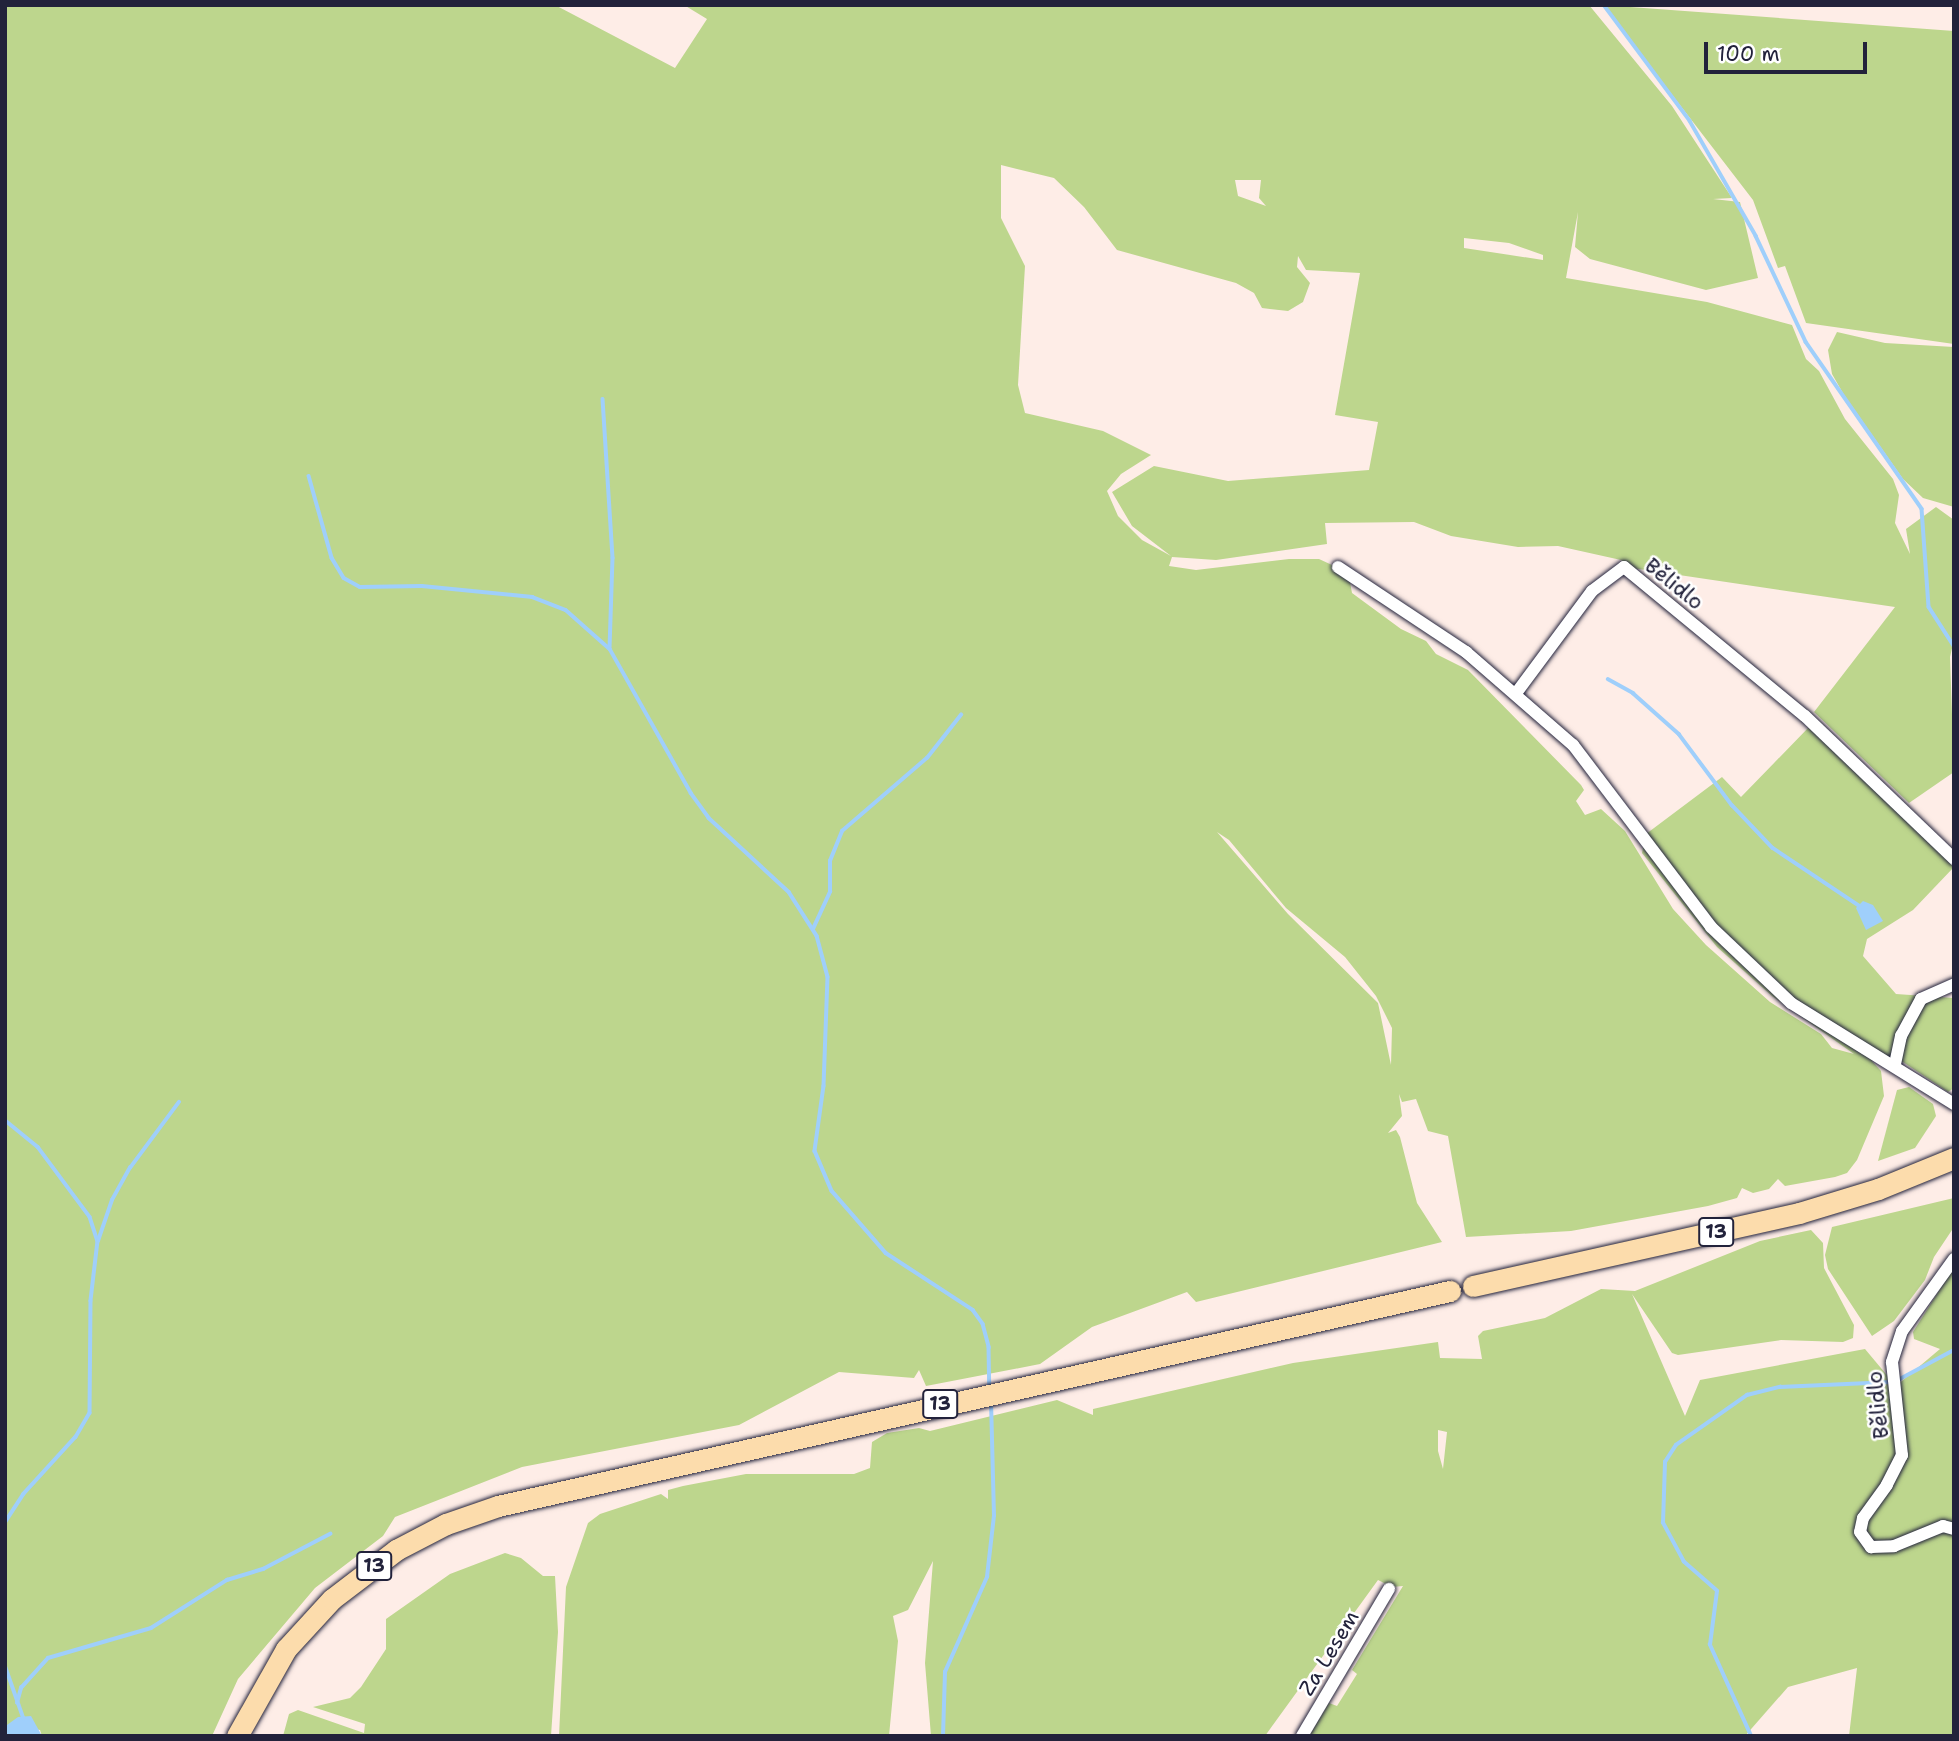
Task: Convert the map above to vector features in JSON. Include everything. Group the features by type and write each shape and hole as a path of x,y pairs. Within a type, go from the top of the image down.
{"main road":[{"name":"13","path":"1473,1286 1799,1213 1878,1189 1954,1158"},
{"name":"13","path":"237,1736 286,1649 332,1599 396,1550 446,1524 498,1506 832,1427 1450,1291"}],"street":[{"path":"1338,567 1517,692 1573,745 1712,927 1791,1003 1895,1064 1954,1104"},
{"name":"Bělidlo","path":"1517,692 1592,591 1623,567 1805,716 1954,859"},
{"path":"1895,1064 1901,1036 1921,999 1954,984"},
{"name":"Bělidlo","path":"1954,1259 1902,1331 1892,1362 1902,1455 1887,1485 1863,1518 1860,1532 1871,1547 1894,1546 1943,1526 1954,1529"},
{"name":"Za Lesem","path":"1302,1736 1389,1589"}],"green space":[{"path":"5,5 555,5 675,68 707,19 684,5 1589,5 1672,106 1732,198 1713,199 1740,202 1758,278 1706,290 1590,259 1575,247 1578,212 1566,278 1707,302 1792,325 1806,359 1819,371 1845,419 1893,479 1899,495 1895,523 1910,554 1906,529 1936,507 1954,520 1954,640 1950,657 1954,772 1909,803 1814,712 1895,607 1632,568 1621,560 1558,546 1518,547 1451,536 1414,522 1325,523 1327,544 1216,560 1172,557 1169,566 1196,570 1289,559 1319,559 1332,565 1350,582 1352,593 1401,629 1426,641 1436,654 1468,670 1581,785 1584,790 1576,801 1585,815 1601,809 1625,831 1673,909 1706,945 1770,1002 1821,1034 1832,1048 1854,1054 1772,996 1717,947 1642,853 1646,834 1722,777 1741,797 1810,726 1954,867 1913,910 1867,939 1863,956 1896,994 1954,998 1954,1088 1948,1092 1903,1062 1872,1061 1881,1071 1884,1096 1857,1160 1847,1173 1835,1177 1785,1186 1778,1179 1769,1189 1753,1193 1742,1188 1737,1198 1708,1206 1571,1231 1466,1237 1448,1136 1428,1131 1416,1099 1402,1102 1399,1094 1402,1116 1388,1133 1396,1130 1400,1137 1417,1203 1442,1242 1196,1302 1187,1292 1092,1327 1040,1364 926,1386 919,1370 914,1378 839,1372 739,1425 522,1467 395,1517 383,1536 315,1588 238,1679 212,1736 42,1736 40,1730 7,1725 5,1728","holes":["1001,165 1054,178 1084,207 1117,250 1236,283 1254,293 1262,308 1288,311 1303,302 1310,283 1297,267 1298,256 1306,270 1360,273 1335,415 1378,422 1369,470 1228,481 1154,466 1112,492 1132,526 1171,556 1142,540 1118,516 1107,491 1121,474 1151,455 1103,431 1025,413 1018,385 1025,266 1001,218","1235,180 1261,180 1259,198 1266,206 1238,196","1464,238 1509,243 1543,255 1543,260 1464,248","1217,832 1229,840 1286,908 1345,957 1376,996 1392,1028 1391,1065 1378,1003 1288,914"]},
{"path":"1603,5 1954,31 1954,344 1806,323 1785,266 1778,268 1753,200"},
{"path":"1837,332 1885,343 1954,347 1954,507 1923,498 1903,479 1844,395 1832,374 1828,350"},
{"path":"1909,1087 1933,1104 1936,1116 1915,1148 1878,1161 1897,1090"},
{"path":"1954,1198 1954,1227 1934,1257 1925,1280 1894,1321 1872,1336 1828,1269 1825,1255 1832,1227"},
{"path":"1811,1230 1823,1243 1824,1268 1854,1325 1853,1338 1843,1342 1781,1340 1678,1355 1672,1353 1632,1294 1685,1416 1700,1380 1865,1349 1896,1386 1940,1349 1914,1339 1913,1332 1954,1267 1954,1736 1849,1736 1857,1668 1788,1687 1745,1736 1309,1736 1329,1703 1337,1706 1357,1674 1352,1670 1403,1586 1392,1587 1378,1580 1265,1736 931,1736 925,1663 933,1561 908,1610 893,1616 898,1641 889,1736 559,1736 566,1587 588,1523 600,1514 661,1494 668,1499 668,1490 746,1474 854,1474 870,1468 872,1442 887,1433 919,1428 930,1431 1057,1400 1093,1415 1093,1409 1293,1363 1438,1342 1440,1358 1482,1359 1478,1336 1483,1331 1545,1318 1601,1289 1635,1291 1760,1241","holes":["1438,1430 1447,1432 1443,1469 1438,1451"]},
{"path":"505,1553 521,1558 543,1576 555,1576 558,1632 551,1736 283,1736 289,1714 298,1710 364,1733 365,1724 313,1707 350,1698 361,1687 386,1649 386,1619 450,1574"}],"water":[{"path":"1863,901 1873,905 1883,921 1866,930 1856,908"},
{"path":"31,1716 42,1736 5,1736 7,1725 18,1717"}],"waterway":[{"path":"1604,5 1690,121 1756,236 1806,342 1922,509 1929,607 1954,646"},
{"path":"603,399 613,558 610,648"},
{"path":"309,476 332,558 344,578 360,587 422,586 532,597 566,610 610,649 691,793 709,818 789,892 817,936 828,977 824,1086 815,1151 832,1191 886,1253 973,1310 983,1324 989,1347 990,1386"},
{"path":"1608,679 1633,693 1679,734 1732,805 1773,848 1861,907"},
{"path":"813,929 830,892 830,861 842,831 927,758 961,715"},
{"path":"98,1241 112,1200 130,1168 179,1102"},
{"path":"5,1120 38,1147 90,1217 98,1241 91,1301 90,1413 76,1437 24,1494 5,1523"},
{"path":"1898,1380 1954,1350"},
{"path":"1751,1736 1710,1645 1717,1591 1684,1562 1663,1523 1665,1462 1676,1445 1747,1395 1780,1387 1891,1382"},
{"path":"943,1736 945,1672 987,1577 994,1516 991,1401"},
{"path":"17,1703 21,1688 48,1658 151,1628 227,1580 263,1569 330,1534"},
{"path":"5,1665 24,1719"}]}
